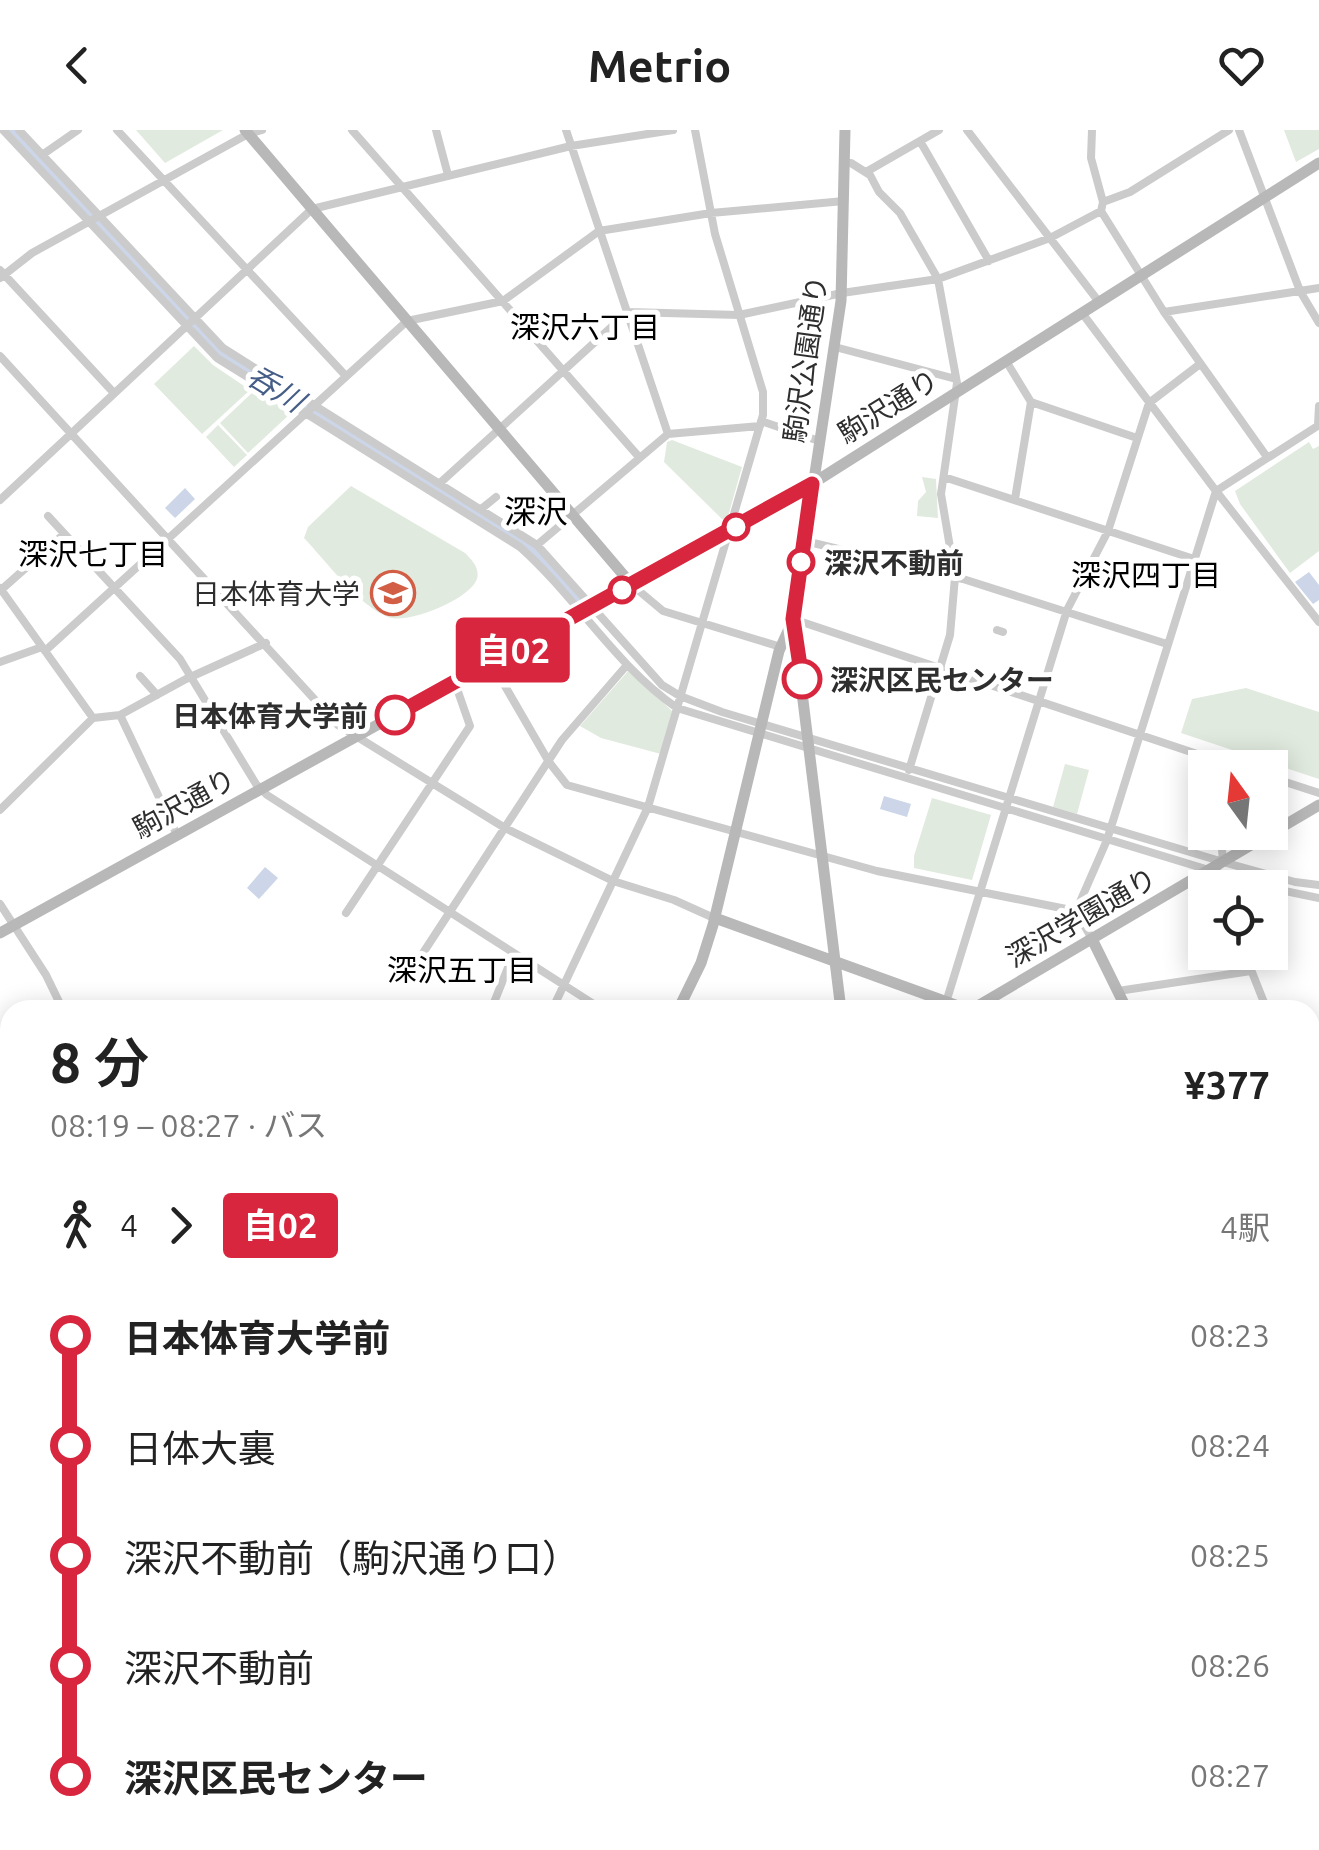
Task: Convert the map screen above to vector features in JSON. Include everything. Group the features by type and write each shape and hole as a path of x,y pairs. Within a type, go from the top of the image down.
{"street":[{"path":"3,130 189,321 217,358 311,408 536,545 627,665 677,708 910,767 1224,862 1319,885"},
{"path":"20,130 93,219"},
{"path":"42,155 78,130"},
{"path":"117,130 344,376"},
{"path":"113,392 1,274 246,132 262,130"},
{"path":"352,130 639,457"},
{"path":"436,130 448,175"},
{"path":"566,130 668,434"},
{"path":"0,500 312,209 571,146 673,130"},
{"path":"557,1000 648,807 760,423 763,392 711,213 695,130"},
{"name":"駒沢公園通り","path":"840,1000 793,619 842,292 845,130"},
{"path":"866,172 939,130"},
{"path":"967,130 1099,302"},
{"path":"1092,130 1092,158 1102,207 1164,312 1268,458"},
{"path":"440,484 628,312 739,314 842,292 938,279 1050,238 1229,130"},
{"path":"1239,130 1300,292 1319,323"},
{"path":"246,132 632,584 662,611 781,646"},
{"path":"920,141 988,261"},
{"path":"845,163 866,172 900,213 938,279 956,386 941,494 955,576 950,635 906,778"},
{"name":"駒沢通り","path":"0,933 812,484 956,386 1006,361 1319,163"},
{"path":"0,662 44,649 407,320 502,301 600,230 711,213 844,201"},
{"path":"1164,312 1319,288"},
{"path":"1082,313 1216,492 1318,617"},
{"path":"189,321 223,348 520,547 662,685 760,729"},
{"path":"834,347 956,386"},
{"path":"0,356 338,724 505,828 613,881 674,900 928,1000"},
{"path":"1006,361 1031,402 1137,438"},
{"path":"945,1000 1067,610 1108,530 1149,403 1200,364"},
{"path":"1015,499 1031,402"},
{"path":"1076,911 1107,840 1216,492 1319,425 1319,406"},
{"path":"536,545 668,434 760,423 819,441"},
{"path":"944,477 1194,559"},
{"path":"481,510 496,497"},
{"path":"48,516 180,660 261,790 585,1000"},
{"path":"64,534 1,589 94,718"},
{"path":"805,541 955,576 1167,644"},
{"path":"0,607 10,602"},
{"path":"683,1000 701,962 715,918 781,646 793,619 1188,750"},
{"path":"0,810 94,718 120,715 266,643"},
{"path":"491,662 549,762 568,784 877,871 1076,911 1122,1000"},
{"path":"423,953 562,740 627,665"},
{"path":"140,676 157,696"},
{"path":"346,913 470,726 455,683"},
{"path":"120,715 177,834"},
{"path":"809,743 906,778 1210,870"},
{"path":"1288,784 1319,793"},
{"name":"深沢学園通り","path":"1210,870 1319,806"},
{"path":"1222,850 1224,862"},
{"name":"深沢学園通り","path":"987,1000 1188,883"},
{"path":"1288,894 1319,898"},
{"path":"0,904 58,1000"},
{"path":"495,1000 513,955"},
{"path":"1118,991 1251,971 1263,1000"}],"shaded area":[{"path":"7,130 16,130 90,210 84,214"},
{"path":"136,130 223,130 165,163"},
{"path":"1284,130 1319,130 1319,149 1296,162"},
{"path":"103,224 223,352 534,548 579,593 573,597 526,549 218,355 98,228"},
{"path":"194,346 213,365 250,390 202,434 154,384"},
{"path":"255,390 291,413 248,453 220,423"},
{"path":"218,425 247,455 234,467 206,437"},
{"path":"672,440 742,467 727,520 664,462 667,442"},
{"path":"1309,442 1313,449 1319,446 1319,551 1290,573 1240,504 1235,491"},
{"path":"922,477 936,479 938,518 917,516 918,501 926,492"},
{"path":"351,486 465,553 477,571 472,587 451,602 409,617 388,617 366,603 304,538 308,527"},
{"path":"629,670 672,711 661,754 601,738 580,726"},
{"path":"1246,688 1319,712 1319,779 1288,769 1288,750 1232,750 1181,733 1192,699"},
{"path":"1065,764 1089,770 1077,814 1053,807"},
{"path":"932,798 991,815 972,880 914,868"}],"water":[{"path":"185,488 195,499 175,518 165,508"},
{"path":"1309,572 1319,585 1319,600 1313,604 1295,582"},
{"path":"884,796 911,804 907,817 880,809"},
{"path":"265,867 278,878 259,899 247,888"}],"waterway":[{"name":"呑川","path":"12,130 222,353 526,545 579,598"}],"bus line":[{"name":"自02","path":"395,715 812,484 793,619 802,679"}],"place":[{"name":"深沢不動前","path":"801,562"},
{"name":"日本体育大学","path":"393,593"},
{"name":"深沢区民センター","path":"802,679"},
{"name":"日本体育大学前","path":"395,715"}],"district":[{"name":"深沢六丁目","path":"585,327"},
{"name":"深沢","path":"536,511"},
{"name":"深沢七丁目","path":"93,554"},
{"name":"深沢四丁目","path":"1146,575"},
{"name":"深沢五丁目","path":"462,970"}]}
